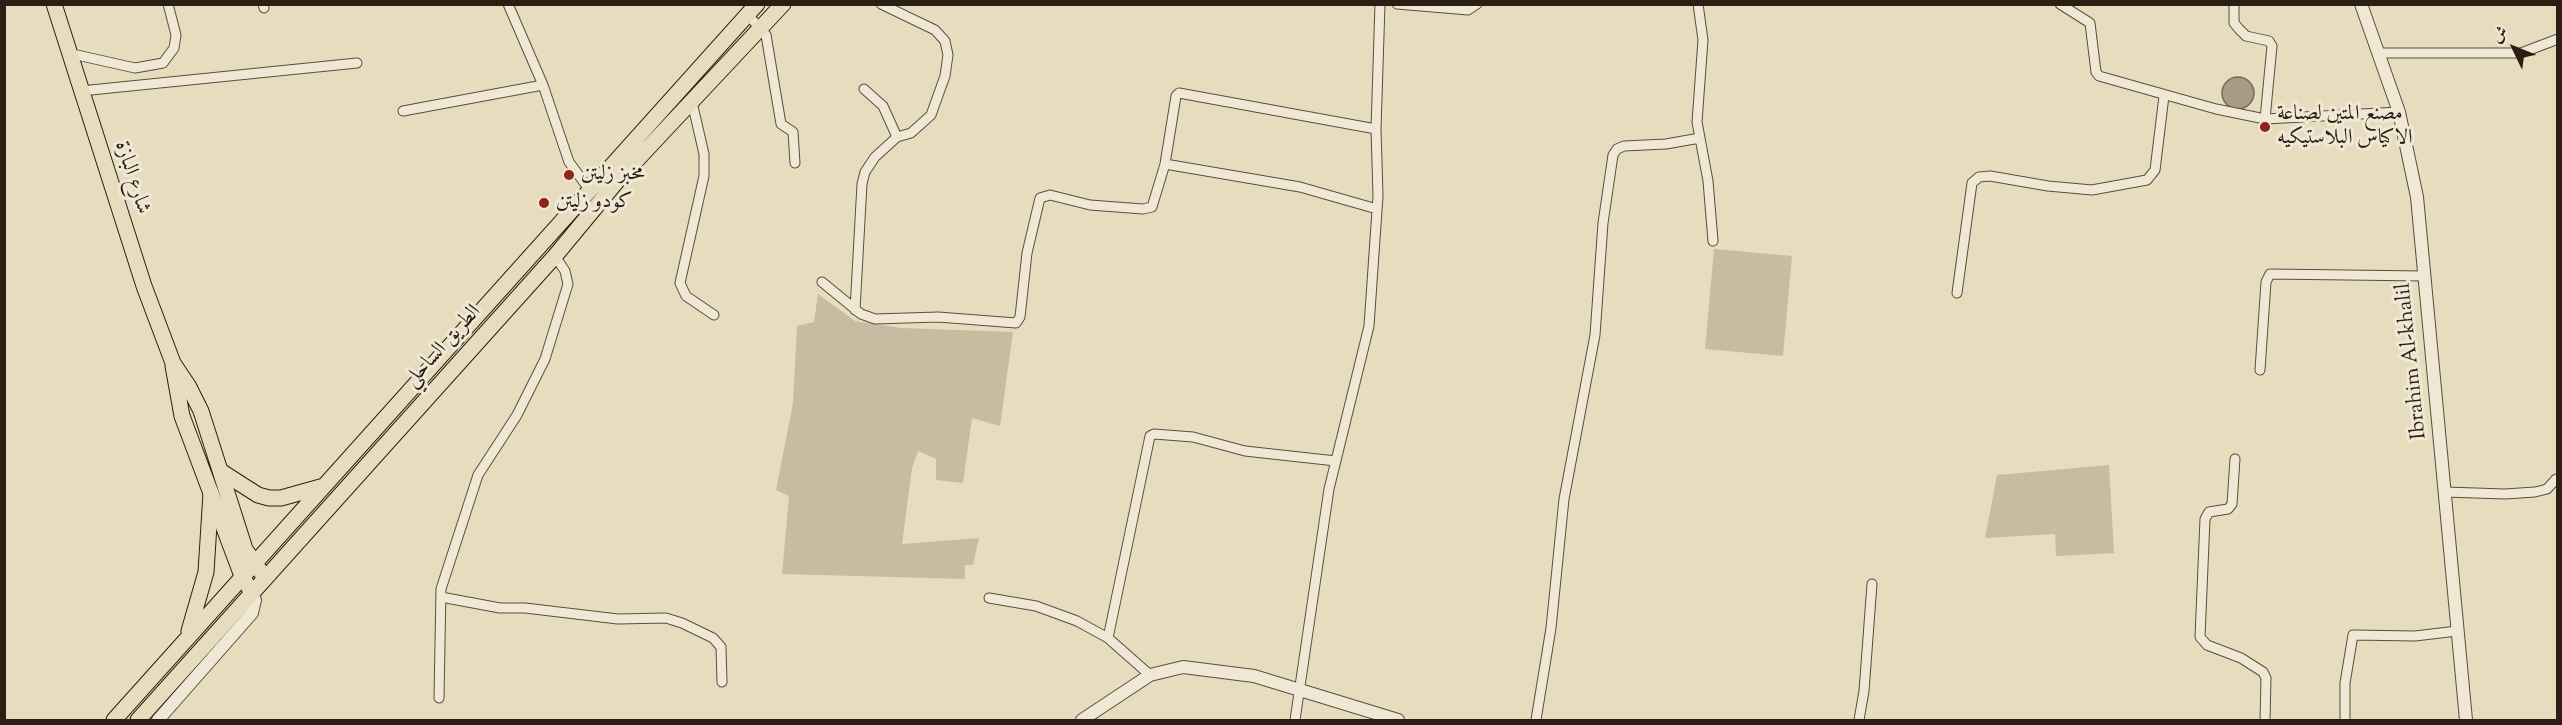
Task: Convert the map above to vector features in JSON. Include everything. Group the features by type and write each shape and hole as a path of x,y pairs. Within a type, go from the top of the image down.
{"main road":[{"name":"شارع البازة","path":"54,4 144,286 173,363 182,416 242,576 252,593"},
{"name":"الطريق الساحلي","path":"138,720 555,256 618,180 783,4"},
{"name":"الطريق الساحلي","path":"114,720 752,10"},
{"path":"660,110 673,122"},
{"name":"شارع البازة","path":"173,363 201,411 222,472 237,527 254,563 265,578"},
{"path":"222,472 258,495 269,498 281,498 324,486"},
{"path":"188,636 206,572 211,493"}],"street":[{"path":"68,53 135,68 163,63 174,48 176,35 168,4"},
{"path":"508,4 543,85 569,162 589,189"},
{"path":"855,310 862,184 875,157 897,137 910,133 931,116 945,76 948,55 945,40 935,30 881,4"},
{"path":"1295,720 1329,489 1370,326 1377,209 1376,129 1380,4"},
{"path":"1397,4 1468,10 1477,4"},
{"path":"1698,4 1703,40 1697,122 1708,181 1713,241"},
{"path":"2060,4 2090,23 2097,74 2164,96 2265,119 2399,112"},
{"path":"2234,4 2234,23 2239,29 2246,36 2269,41 2272,46 2265,119"},
{"name":"Ibrahim Al-khalil","path":"2361,4 2399,112 2416,197 2466,720"},
{"path":"752,10 767,43 781,124 793,132 795,163"},
{"path":"2380,53 2521,53 2558,39"},
{"path":"81,92 357,63"},
{"path":"403,111 543,85"},
{"path":"864,89 883,106 897,137"},
{"path":"822,282 855,310 875,319 930,316 1016,323 1020,317 1028,253 1040,198 1050,195 1090,205 1143,209 1152,207 1165,164 1176,96 1179,93 1376,129"},
{"path":"1957,293 1972,183 1979,177 1990,176 2057,188 2092,190 2146,180 2155,170 2164,96"},
{"path":"692,102 704,154 704,176 680,283 686,296 714,315"},
{"path":"1536,720 1551,628 1567,481 1595,335 1603,223 1613,155 1617,149 1624,146 1666,144 1700,138"},
{"path":"1165,164 1300,187 1377,209"},
{"path":"439,698 441,597 453,550 478,475 517,415 545,359 568,284 565,271 555,256"},
{"path":"2260,370 2266,282 2270,274 2424,276"},
{"path":"1108,638 1150,436 1154,434 1193,437 1245,451 1336,461"},
{"path":"2235,459 2232,504 2228,509 2209,512 2205,519 2200,637 2207,645 2241,658 2263,672 2266,678 2265,720"},
{"path":"2445,492 2505,494 2535,492 2547,489 2556,479"},
{"path":"1858,720 1864,691 1872,584"},
{"path":"158,720 252,613 255,600 252,593"},
{"path":"441,597 500,608 525,608 618,619 666,618 713,638 721,646 722,682"},
{"path":"989,598 1036,606 1077,621 1108,638 1150,675"},
{"path":"2345,720 2346,683 2353,635 2415,636 2457,631"},
{"path":"1082,720 1150,675 1183,668 1226,670 1398,720"}],"shaded area":[{"path":"2238,77 2250,81 2254,93 2250,105 2238,109 2226,105 2222,93 2226,81"},
{"path":"1714,249 1792,256 1783,356 1705,349"},
{"path":"818,294 855,321 902,328 1013,332 1000,426 972,418 963,483 936,480 936,459 918,451 912,468 902,544 979,538 973,565 965,565 965,579 782,574 789,496 776,490 793,403 797,326 814,322"},
{"path":"2109,465 2114,553 2056,556 2055,534 1985,538 1997,475"}],"place":[{"name":"مصنع المتين لصناعة الاكياس البلاستيكيه","path":"2265,127"},
{"name":"مخبز زليتن","path":"569,175"},
{"name":"كودو زليتن","path":"544,203"}]}
